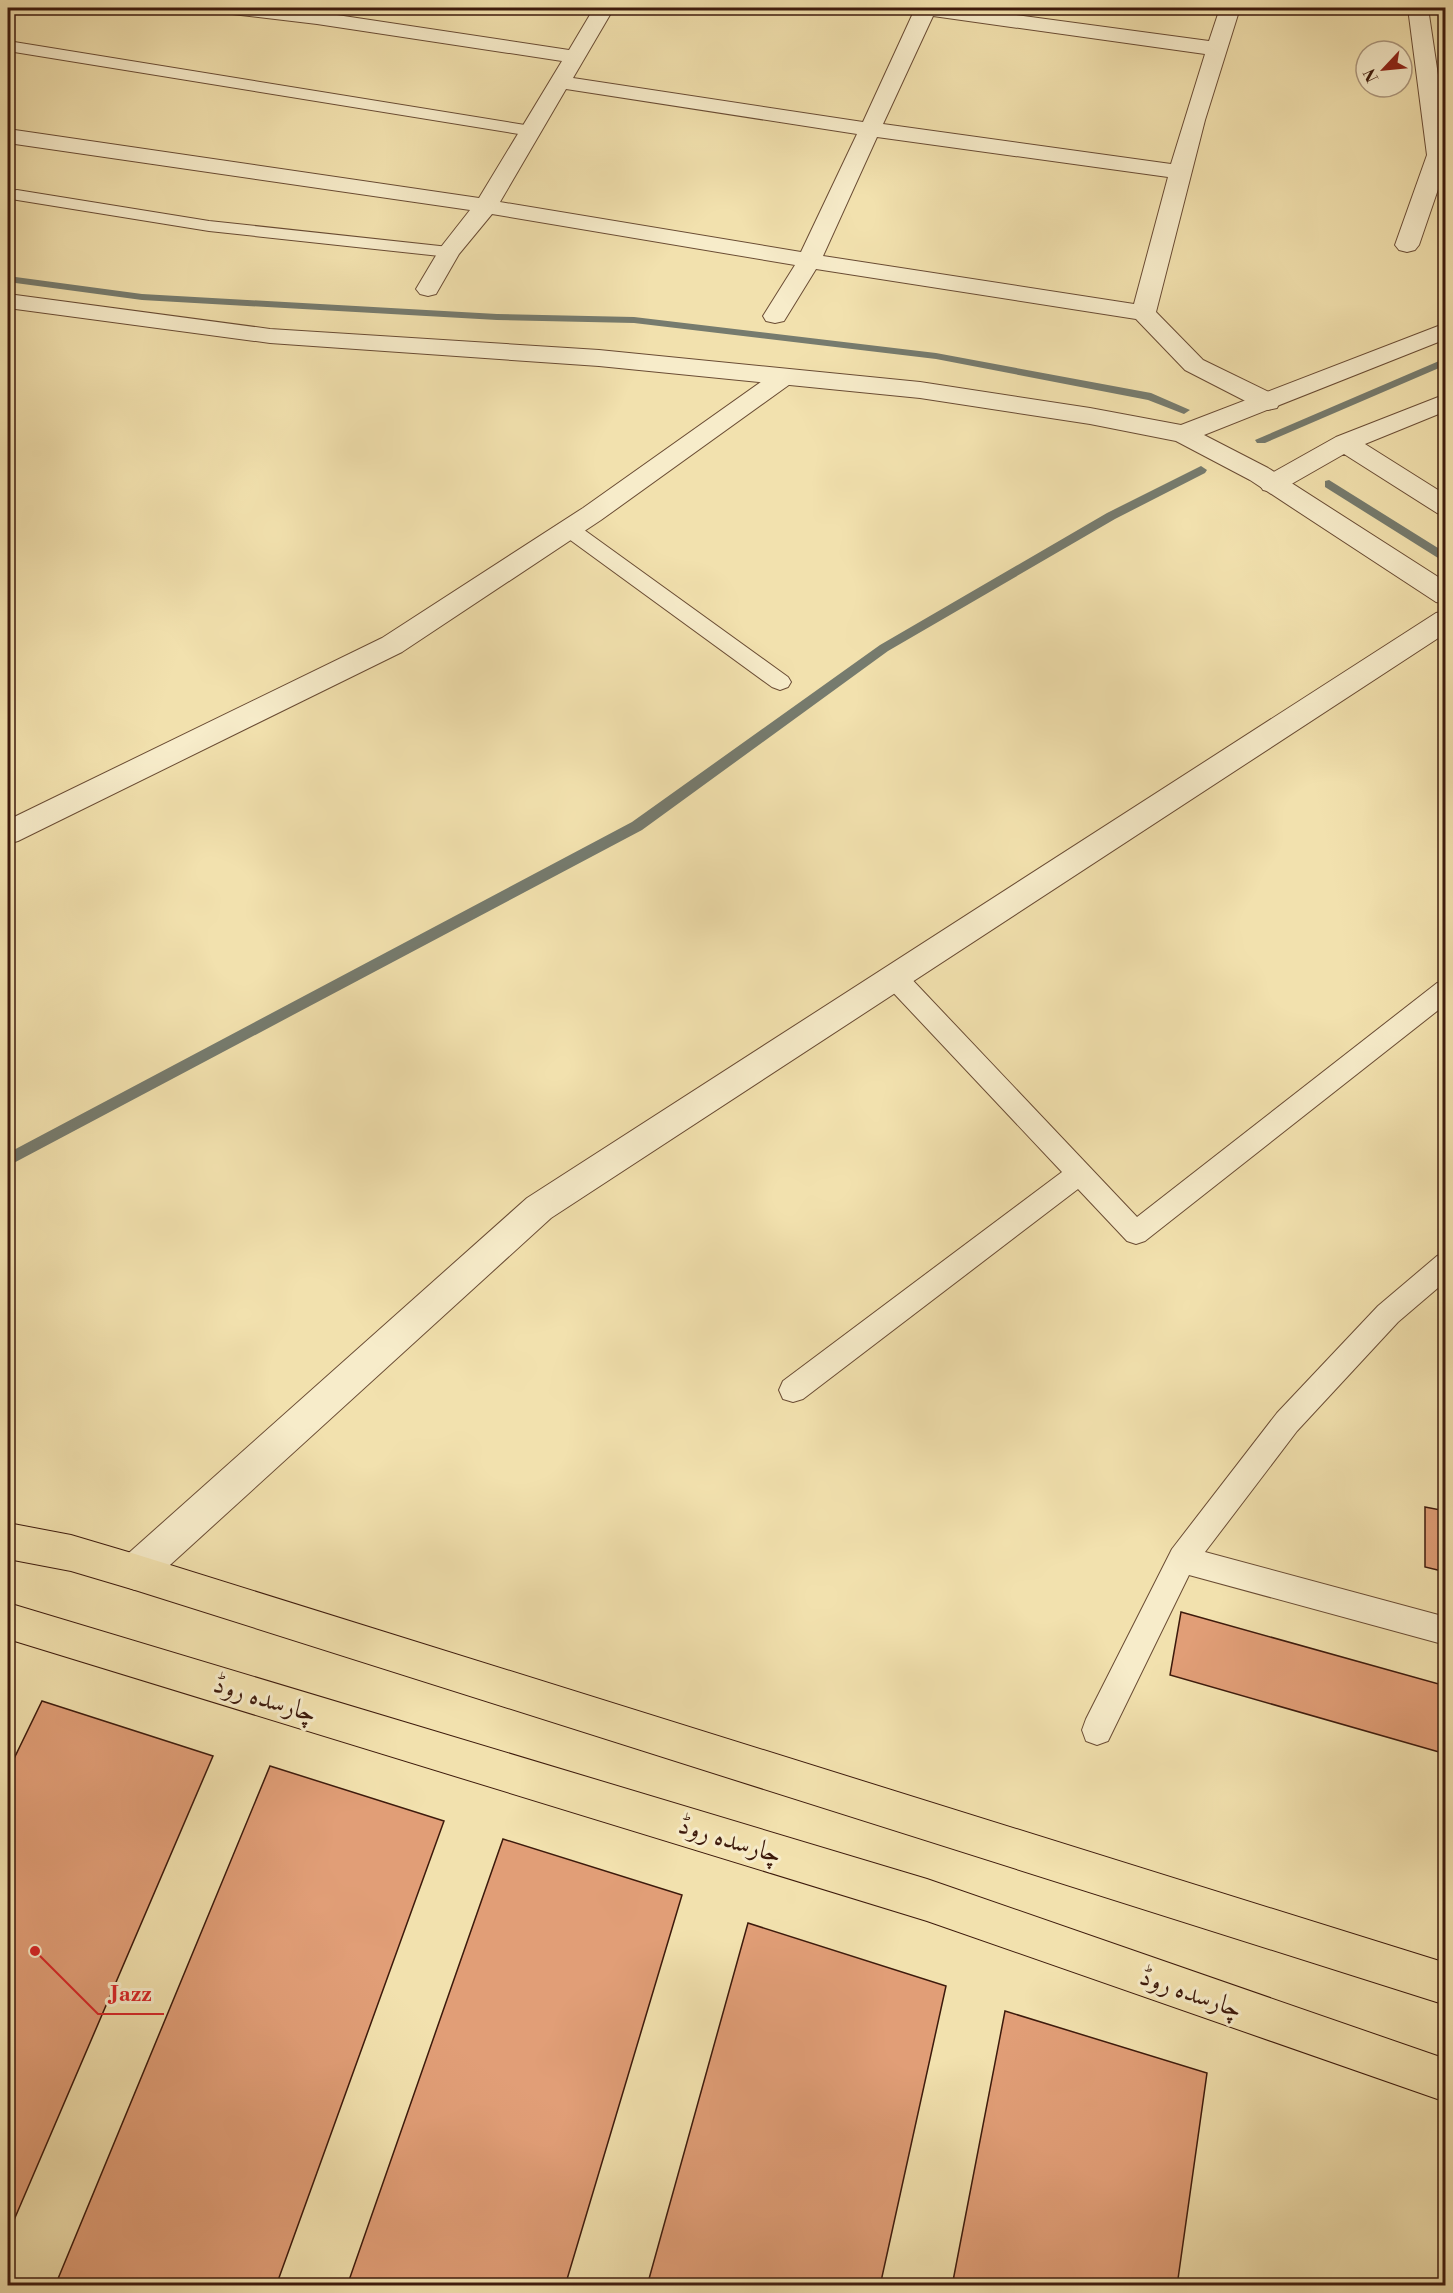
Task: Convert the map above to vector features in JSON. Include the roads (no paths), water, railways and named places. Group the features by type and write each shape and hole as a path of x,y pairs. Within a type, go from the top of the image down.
{"main road":[{"path":"8,1541 71,1553 135,1572 1446,1984"},
{"name":"چارسدہ روڈ","path":"8,1621 927,1900 1446,2081"}],"street":[{"path":"232,8 322,13 575,57"},
{"path":"428,289 449,252 486,206 604,8"},
{"path":"776,316 809,261 925,8 1217,49"},
{"path":"1144,313 1194,120 1230,8"},
{"path":"1407,245 1438,155 1418,8"},
{"path":"560,82 868,129 1180,172"},
{"path":"8,136 414,194 809,261 1144,313 1194,364 1268,402"},
{"path":"8,301 270,336 599,358 920,390 1090,416 1183,434 1259,474 1446,595"},
{"path":"1183,434 1446,330"},
{"path":"8,833 392,645 569,529 784,377"},
{"path":"1272,484 1345,443 1446,402"},
{"path":"1345,443 1446,507"},
{"path":"135,1572 539,1208 1446,620"}],"lane":[{"path":"8,46 531,131"},
{"path":"17,195 209,226 449,252"},
{"path":"569,529 780,682"},
{"path":"895,978 1136,1233 1446,990"},
{"path":"793,1390 1079,1173"},
{"path":"1097,1730 1182,1558 1287,1422 1388,1314 1446,1264"},
{"path":"1182,1558 1446,1631"}],"waterway":[{"path":"8,279 142,297 497,317 634,320 936,356 1151,397 1184,410"},
{"path":"1261,440 1446,361"},
{"path":"8,1160 637,826 884,648 1111,516 1201,470"},
{"path":"1329,484 1446,559"}],"place":[{"name":"Jazz","path":"35,1951"}]}
